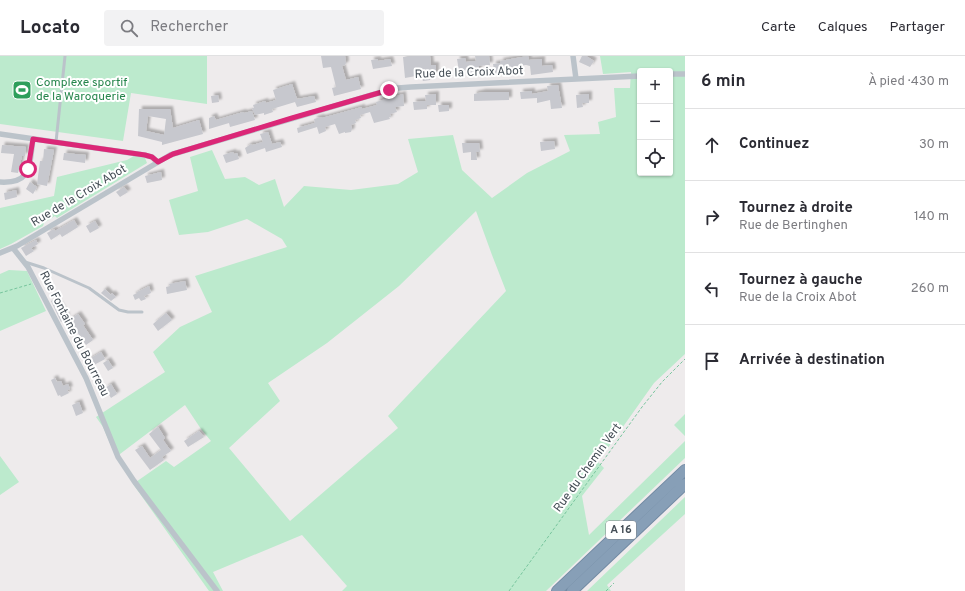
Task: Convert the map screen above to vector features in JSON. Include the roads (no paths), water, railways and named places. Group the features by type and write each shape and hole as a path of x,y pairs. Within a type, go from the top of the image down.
{"highway":[{"name":"A 16","path":"557,591 685,470"},
{"name":"A 16","path":"572,591 685,484"}],"street":[{"path":"573,56 576,79"},
{"path":"673,74 685,74"},
{"name":"Rue de la Croix Abot","path":"0,253 13,248 173,154 375,94 398,88 637,76"},
{"path":"0,134 145,155 152,157 158,162"},
{"path":"0,182 15,182 24,176 29,166 33,139"},
{"name":"Rue Fontaine du Bourreau","path":"13,248 24,261 88,381 118,457 134,481 217,591"}],"lane":[{"path":"56,142 65,56"},
{"path":"24,261 44,268 89,288 119,310 128,312 142,312"}],"place":[{"name":"Complexe sportif de la Waroquerie","path":"22,90"}]}
